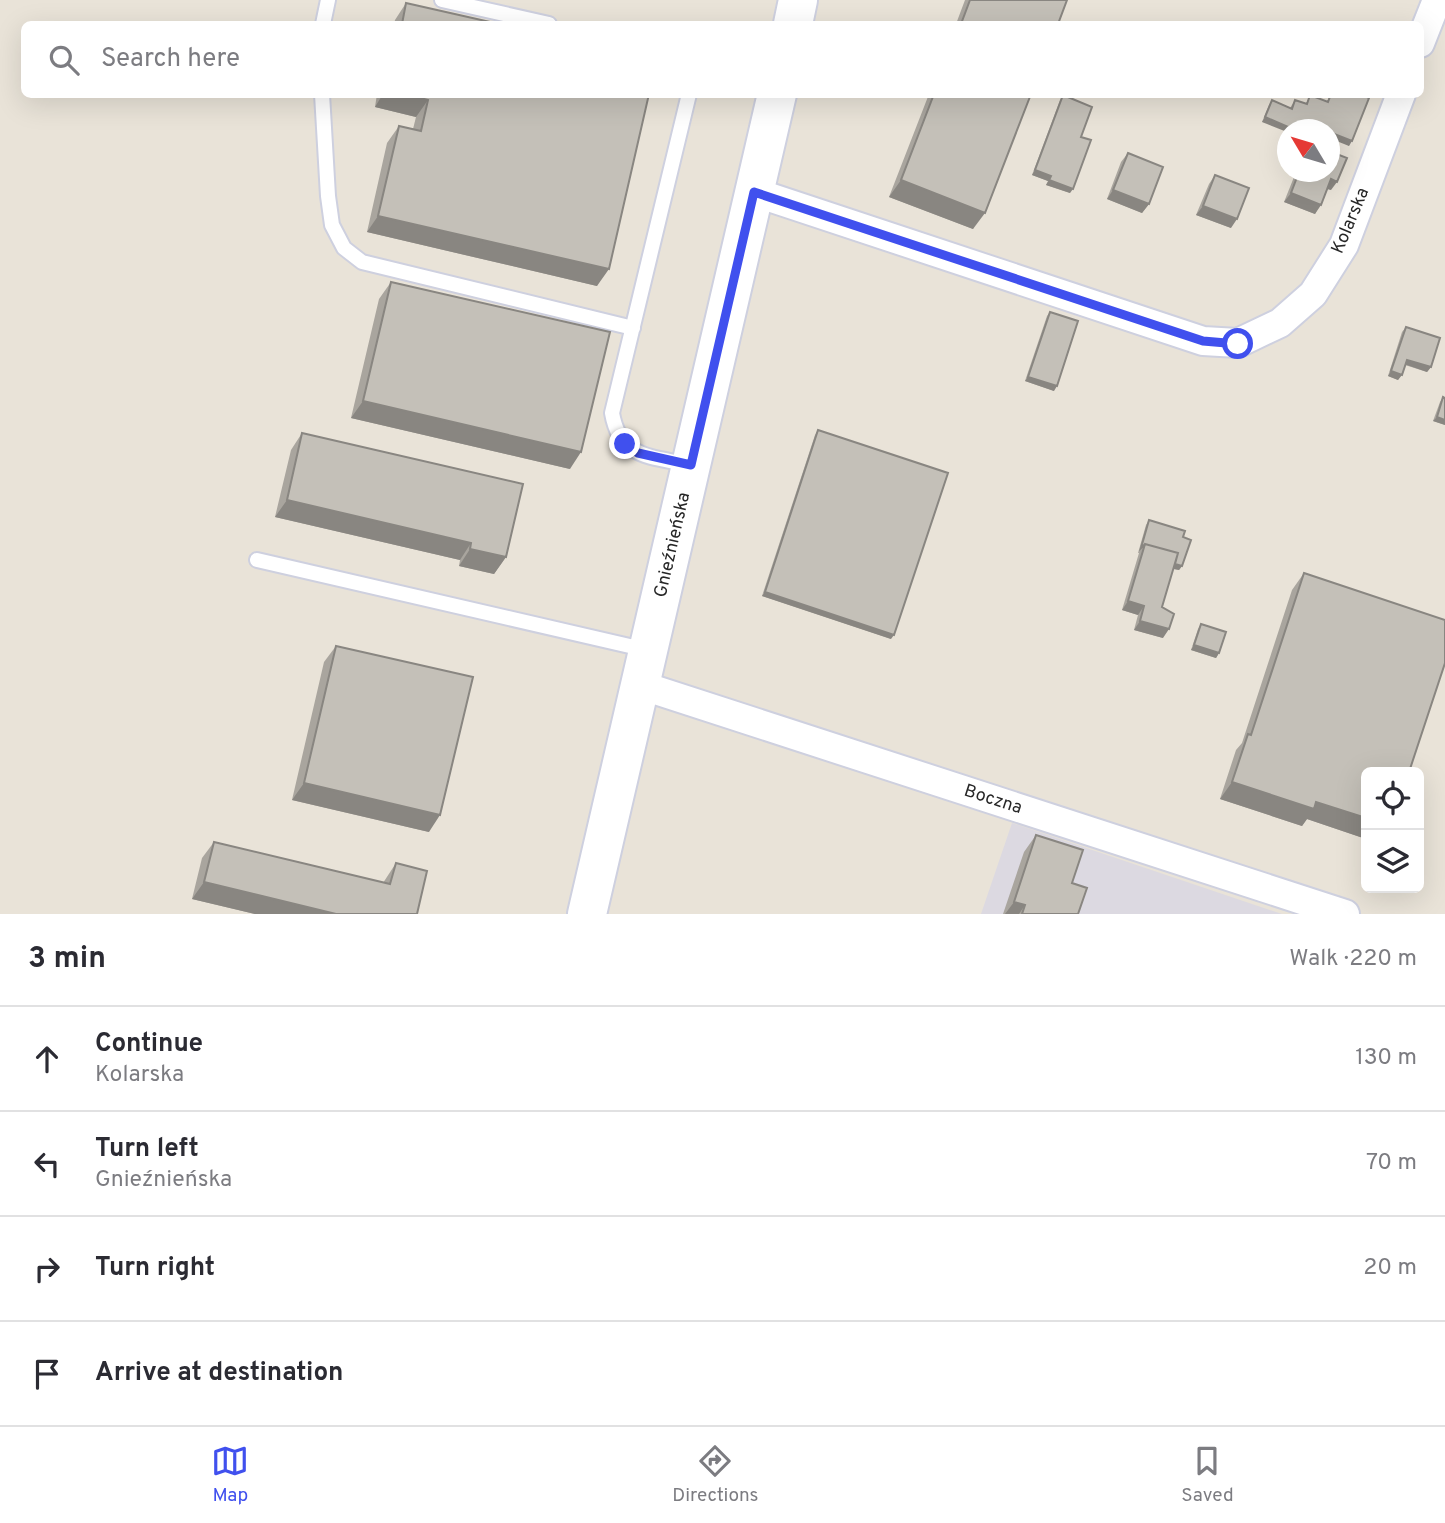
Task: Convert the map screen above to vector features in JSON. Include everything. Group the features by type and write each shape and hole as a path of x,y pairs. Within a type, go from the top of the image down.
{"main road":[{"path":"794,21 798,0"},
{"name":"Gnieźnieńska","path":"587,914 775,98"}],"street":[{"path":"1424,33 1437,0"},
{"name":"Kolarska","path":"754,192 1203,341 1238,344 1280,323 1313,294 1344,245 1399,98"},
{"name":"Boczna","path":"644,668 1345,914"}],"lane":[{"path":"324,21 328,0"},
{"path":"442,0 536,21"},
{"path":"321,98 332,225 344,248 362,262 632,328"},
{"path":"688,98 612,413 615,431 625,444 638,453 691,465"},
{"path":"257,560 644,668"}],"shaded area":[{"path":"1012,823 1282,914 981,914"}],"building":[{"path":"970,0 1067,0 1059,21 962,21"},
{"path":"406,3 486,21 403,21"},
{"path":"420,98 648,98 609,269 378,216 399,126 421,131 428,100"},
{"path":"932,98 1029,98 985,213 901,180"},
{"path":"1062,98 1070,98 1092,107 1081,137 1091,140 1073,189 1049,180 1051,176 1035,170"},
{"path":"1309,98 1328,102 1330,98 1369,98 1352,141 1340,136 1340,119 1277,119 1277,122 1265,117 1272,100 1292,109 1295,100 1307,104"},
{"path":"1128,153 1163,167 1149,204 1113,190"},
{"path":"1340,155 1347,158 1340,175"},
{"path":"1215,175 1249,188 1237,219 1203,206"},
{"path":"1295,182 1330,182 1321,205 1291,193"},
{"path":"391,282 610,332 581,452 363,401"},
{"path":"1050,312 1078,321 1057,386 1028,377"},
{"path":"1406,327 1440,338 1431,367 1407,360 1402,375 1391,371"},
{"path":"1443,397 1445,398 1445,420 1437,417"},
{"path":"818,430 948,473 894,635 765,592"},
{"path":"302,433 523,484 506,557 470,549 471,543 287,500"},
{"path":"1149,520 1185,531 1183,537 1191,540 1182,566 1175,564 1178,553 1145,544 1141,548"},
{"path":"1145,544 1178,553 1162,607 1174,614 1169,629 1140,621 1144,606 1128,601"},
{"path":"1304,573 1445,620 1445,663 1411,767 1361,767 1361,816 1316,802 1314,809 1232,782 1248,734 1251,735"},
{"path":"1201,624 1226,632 1219,653 1194,645"},
{"path":"336,646 473,677 440,815 304,783"},
{"path":"1036,835 1083,850 1072,883 1087,888 1078,914 1022,914 1025,905 1014,902"},
{"path":"214,842 390,884 396,863 427,871 417,914 336,914 204,882"}],"route":[{"path":"625,444 638,453 691,465 754,192 1203,341 1238,344"}]}
